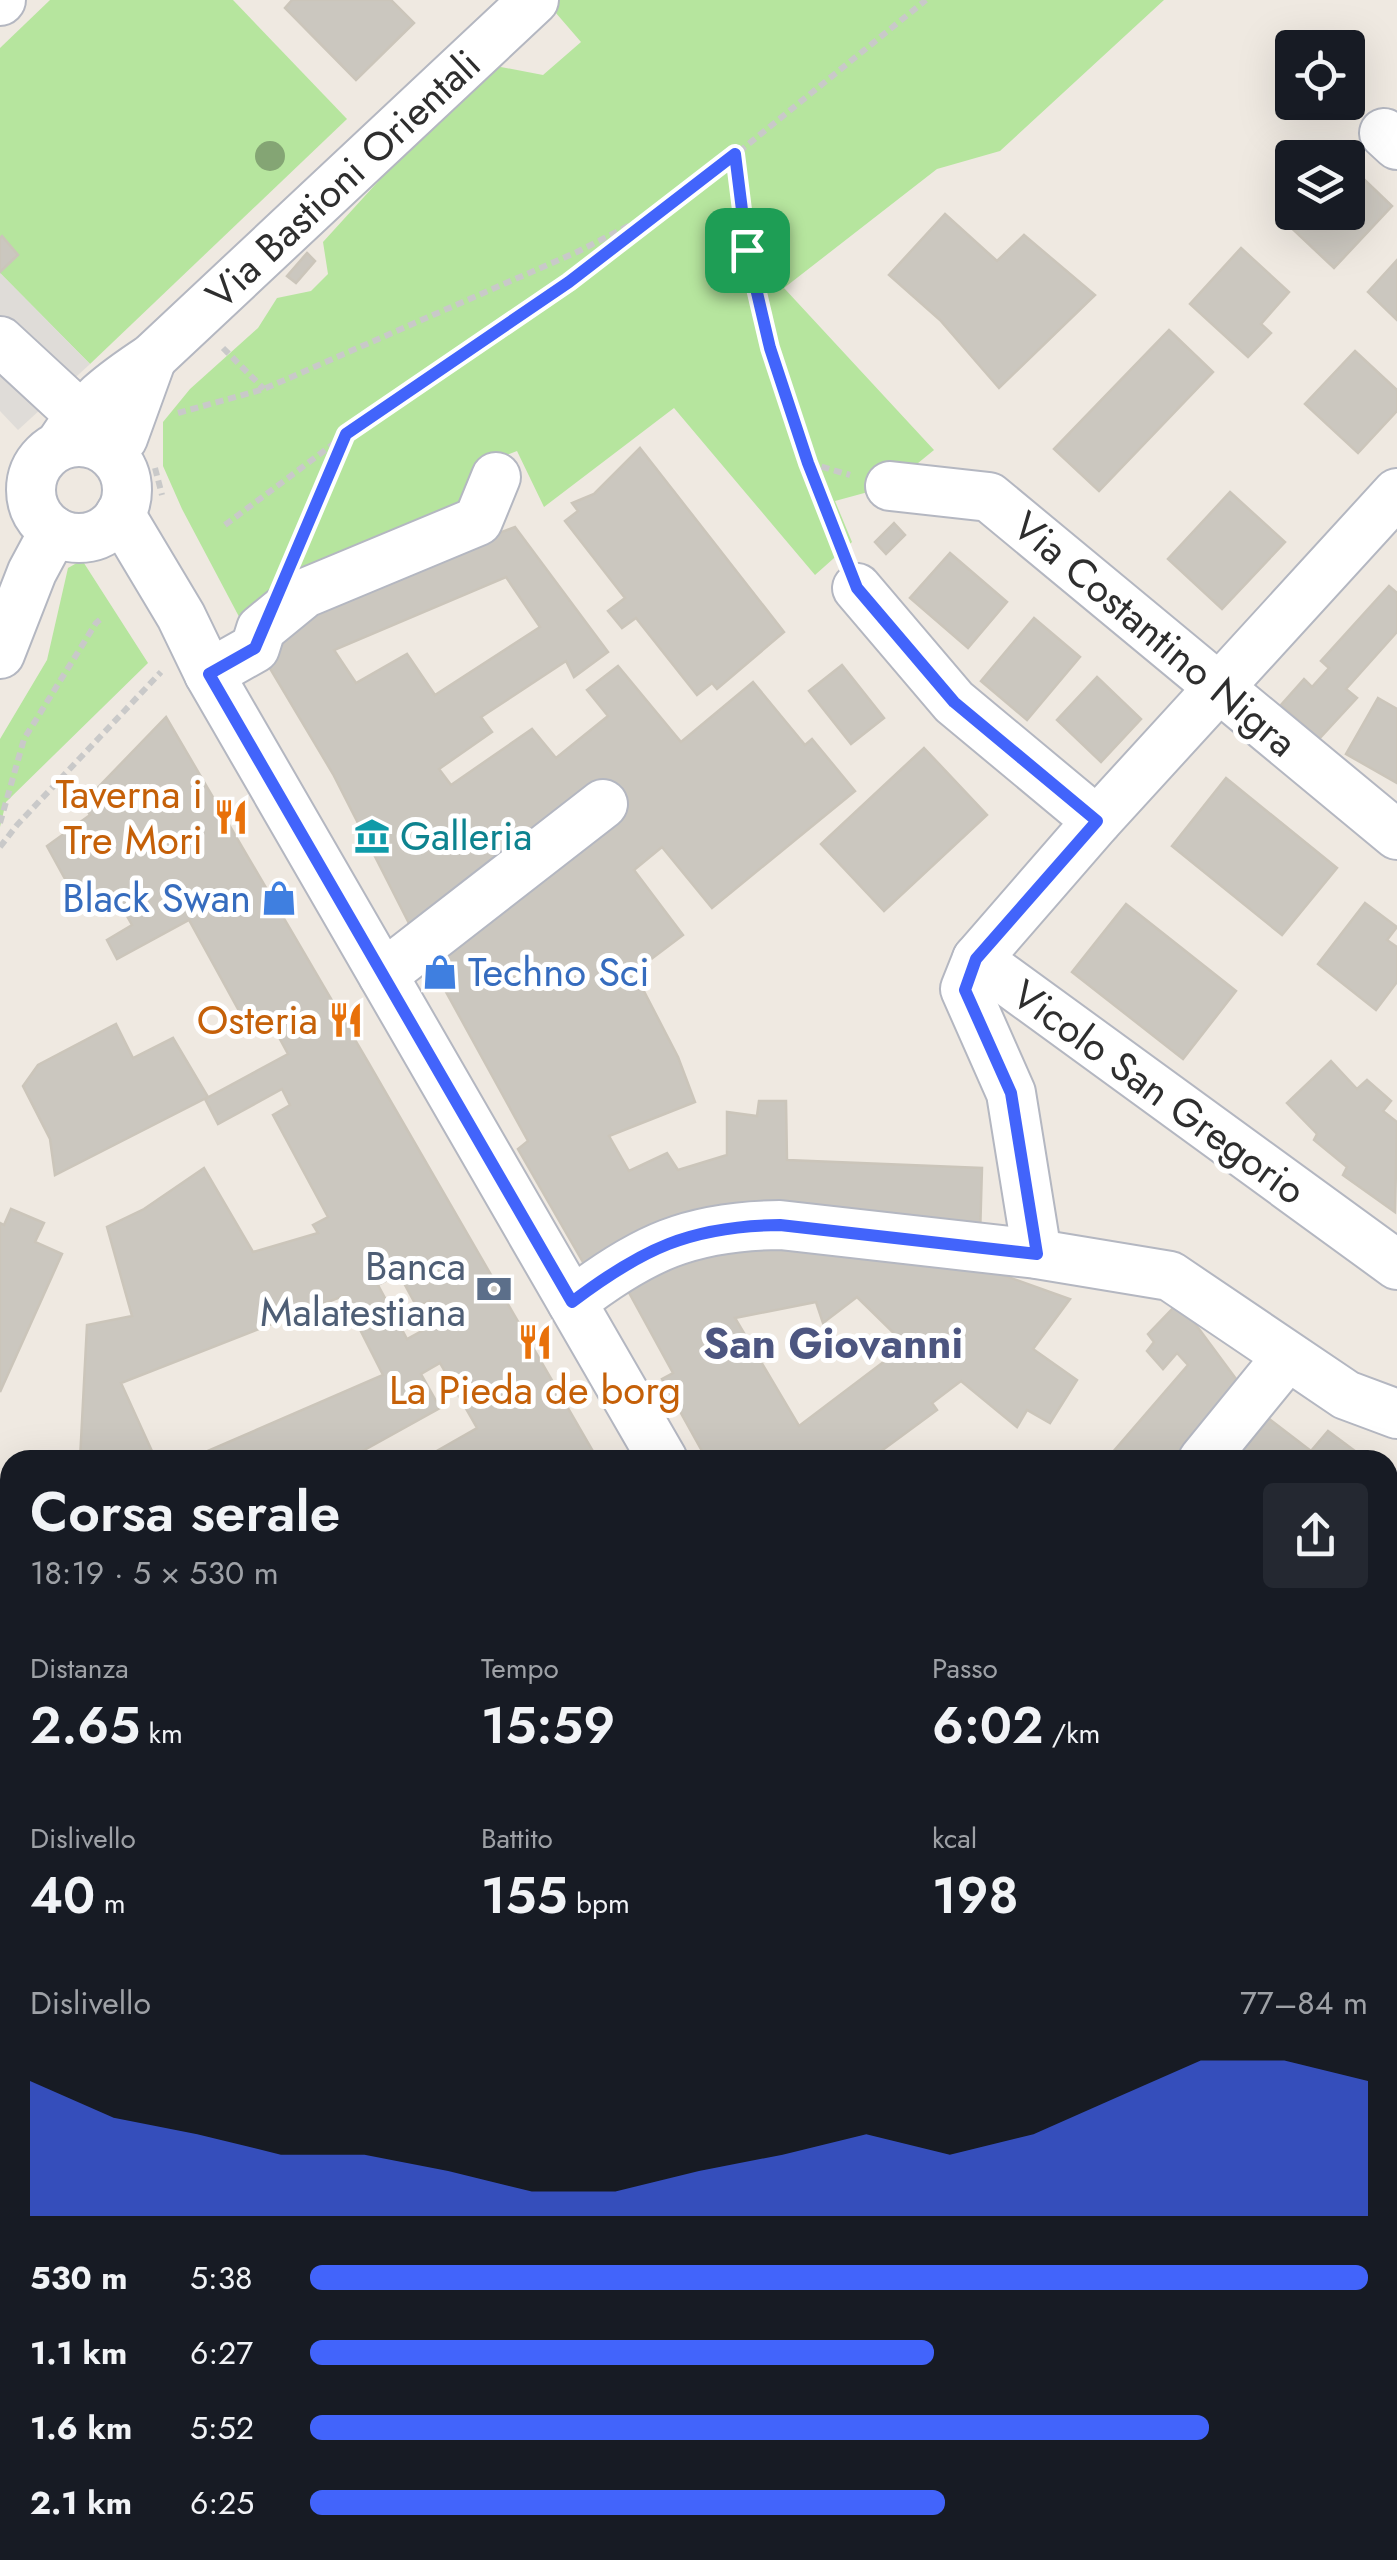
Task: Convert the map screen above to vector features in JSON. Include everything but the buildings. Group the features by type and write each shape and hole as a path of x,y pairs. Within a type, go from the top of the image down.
{"street":[{"name":"Via Bastioni Orientali","path":"69,430 110,386 152,358 534,0"},
{"path":"0,341 69,430 84,442 109,452 126,481 125,504 120,514 102,532 90,537 65,536 28,516"},
{"path":"109,452 123,438 152,358"},
{"path":"0,654 32,572 28,516 33,473 69,430"},
{"path":"188,670 255,648 261,629 306,593 478,521 496,477"},
{"name":"Via Costantino Nigra","path":"890,486 989,498 1397,835"},
{"path":"976,959 1397,494"},
{"path":"120,514 181,616 188,670 383,975 657,1450"},
{"path":"857,588 954,702 1097,821"},
{"path":"383,975 603,804"},
{"name":"Vicolo San Gregorio","path":"1037,1254 1011,1093 965,990 976,959 1397,1265"},
{"path":"572,1302 644,1252 676,1239 738,1225 780,1225 1037,1254 1170,1276 1346,1395 1397,1414"},
{"path":"1211,1450 1288,1357"}],"path":[{"path":"225,526 346,434 569,282 677,202 926,0"},
{"path":"735,154 747,250 770,348 808,463 857,588"},
{"path":"163,407 180,414 264,389 578,252 677,202"},
{"path":"223,348 264,389"},
{"path":"292,558 346,434"},
{"path":"0,823 24,739 96,623 103,618"},
{"path":"0,847 17,825 188,670"}],"green space":[{"path":"50,0 233,0 347,119 90,364 0,273 0,48"},
{"path":"554,0 1164,0 1000,151 937,169 784,288 934,450 890,486 835,501 852,542 815,575 674,408 544,507 517,451 491,461 470,515 245,628 163,466 163,422 190,389 258,328 277,298 311,291 328,274 323,242 485,64 543,75 581,42 549,5"},
{"path":"82,560 148,663 6,802 0,827 0,739 47,660 68,568"}],"shaded area":[{"path":"0,273 90,364 18,430 0,411"}],"place":[{"name":"Taverna i Tre Mori","path":"231,817"},
{"name":"Galleria","path":"372,836"},
{"name":"Black Swan","path":"279,898"},
{"name":"Techno Sci","path":"440,972"},
{"name":"Osteria","path":"346,1020"},
{"name":"Banca Malatestiana","path":"494,1289"},
{"name":"La Pieda de borg","path":"535,1342"}],"district":[{"name":"San Giovanni","path":"833,1343"}],"route":[{"path":"735,154 747,250 770,348 808,463 857,588 954,702 1097,821 976,959 965,990 1011,1093 1037,1254 780,1225 738,1225 676,1239 644,1252 572,1302 209,674 255,648 346,434 569,282 735,154"}]}
